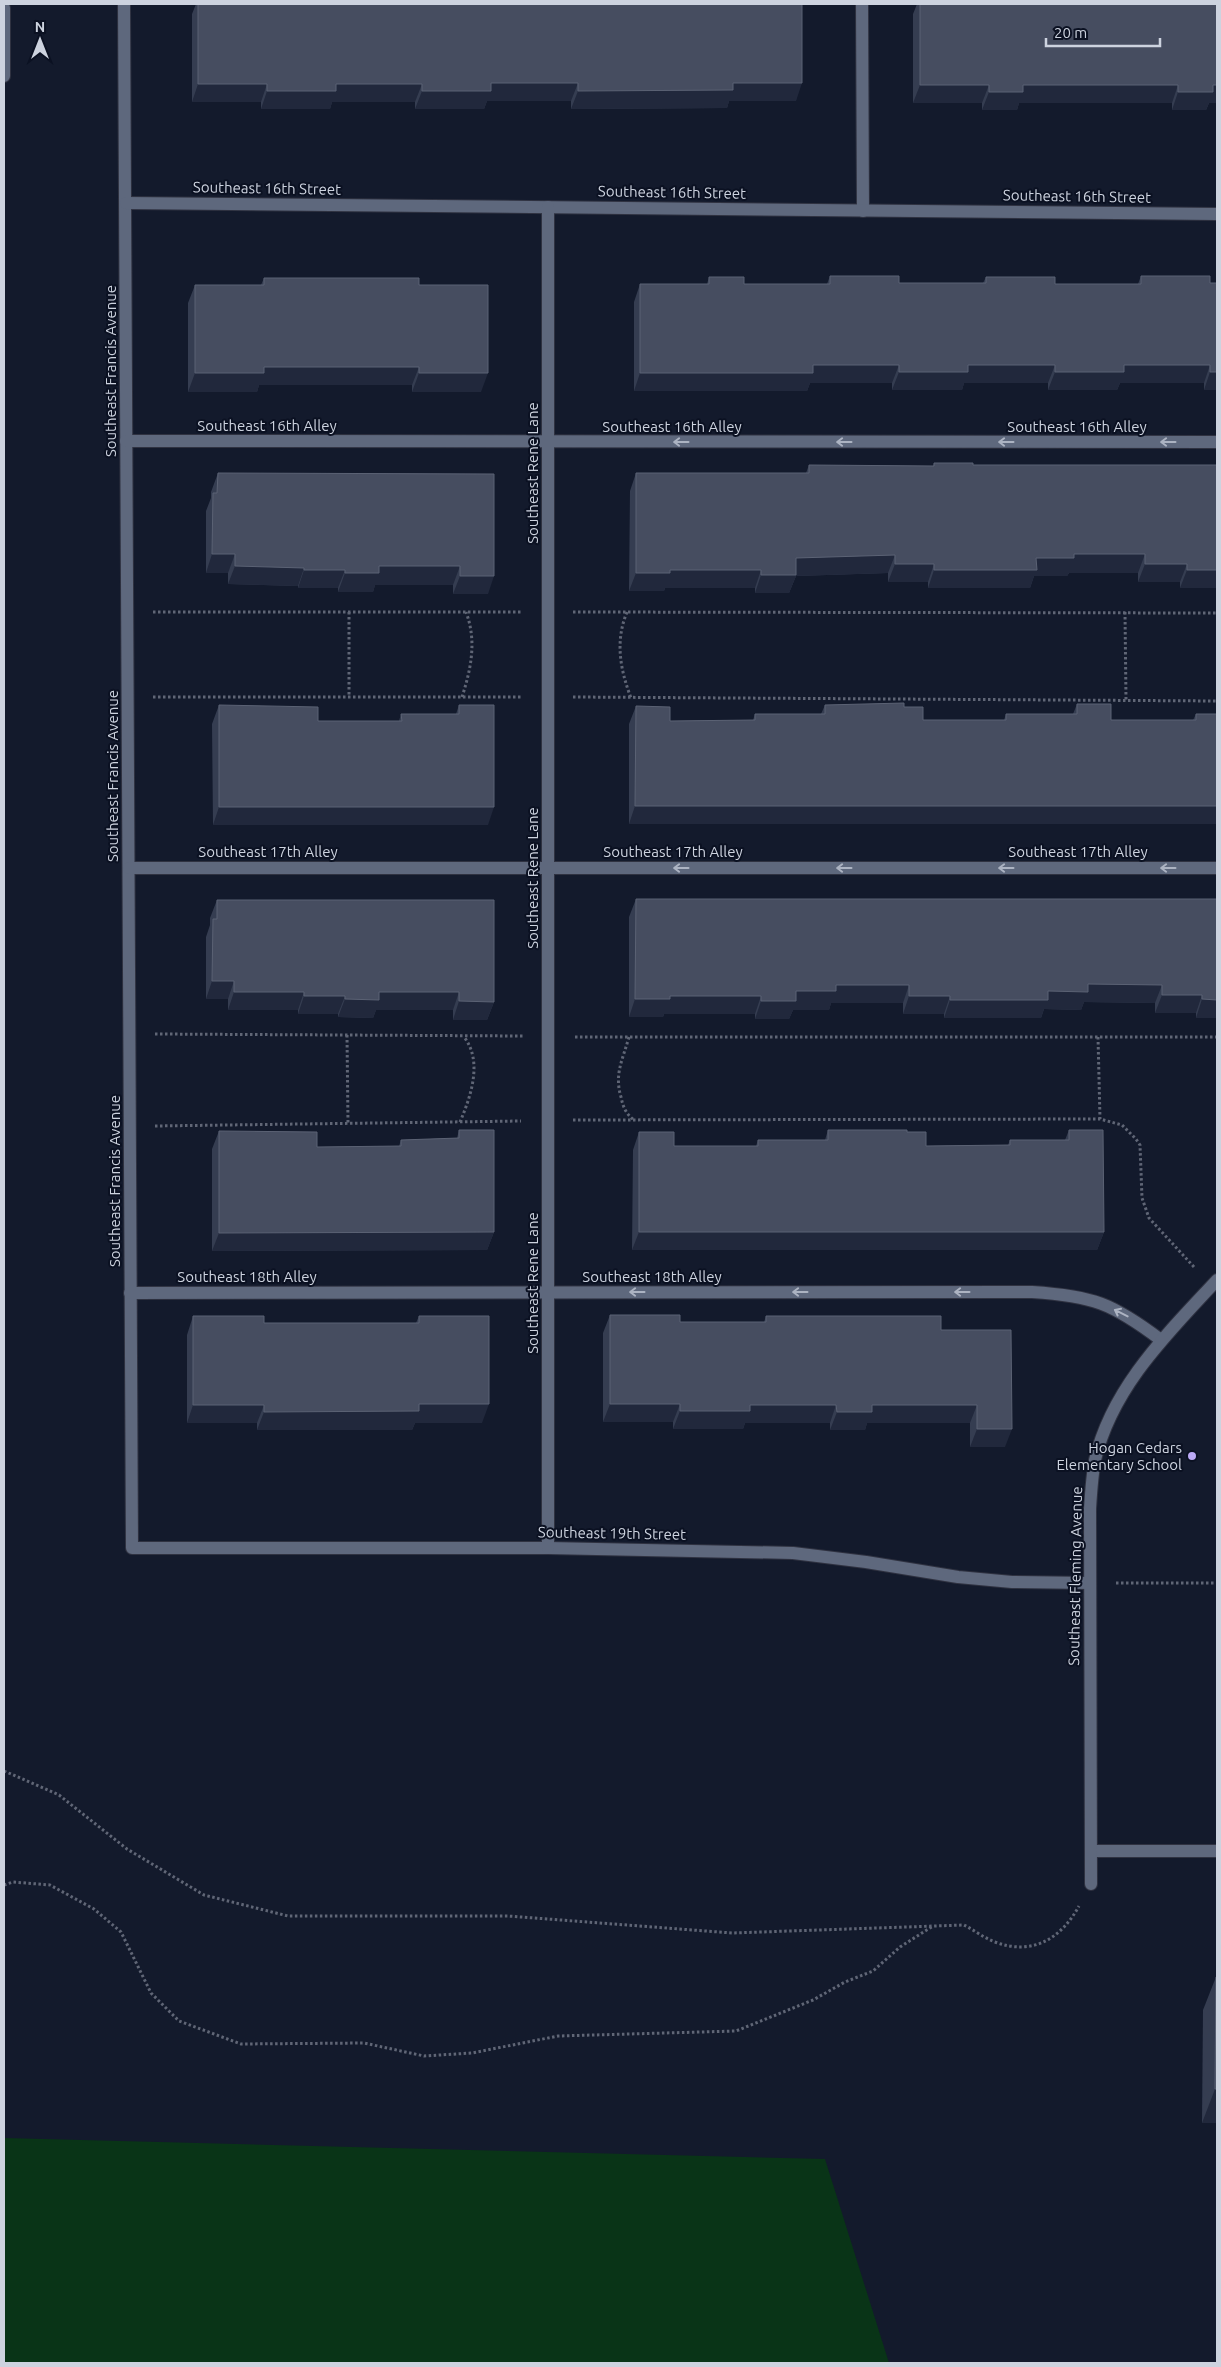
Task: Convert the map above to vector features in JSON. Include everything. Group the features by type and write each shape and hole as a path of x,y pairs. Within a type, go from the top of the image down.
{"street":[{"name":"Southeast Francis Avenue","path":"124,4 132,1548"},
{"path":"862,4 863,211"},
{"path":"4,8 4,76"},
{"name":"Southeast 16th Street","path":"126,203 1217,214"},
{"name":"Southeast Rene Lane","path":"548,208 548,1548"},
{"name":"Southeast 16th Alley","path":"126,441 1217,442"},
{"name":"Southeast 17th Alley","path":"129,868 1217,868"},
{"name":"Southeast Fleming Avenue","path":"1091,1884 1090,1510 1095,1460 1112,1412 1152,1350 1214,1283"},
{"name":"Southeast 18th Alley","path":"130,1292 1032,1292 1078,1296 1106,1304 1130,1317 1161,1340"},
{"name":"Southeast 19th Street","path":"132,1548 548,1548 793,1553 866,1562 958,1577 1012,1582 1090,1583"},
{"path":"1091,1852 1217,1850"}],"path":[{"path":"127,612 1217,613"},
{"path":"349,612 349,697"},
{"path":"462,697 469,673 472,649 472,636 466,612"},
{"path":"627,612 619,649 623,674 631,698"},
{"path":"1124,612 1126,700"},
{"path":"128,697 547,697 1217,701"},
{"path":"129,1034 548,1037 1217,1037"},
{"path":"347,1035 348,1123"},
{"path":"460,1122 470,1096 473,1078 471,1052 463,1036"},
{"path":"629,1037 618,1070 617,1086 626,1112 635,1120"},
{"path":"1098,1037 1100,1119"},
{"path":"130,1127 548,1120 1100,1119 1122,1125 1136,1138 1140,1145 1142,1198 1149,1218 1214,1283"},
{"path":"1090,1583 1217,1583"},
{"path":"4,1771 59,1796 127,1849 204,1895 288,1916 508,1916 732,1932 964,1925 995,1942 1027,1948 1056,1936 1074,1915 1091,1884"},
{"path":"4,1885 13,1882 50,1885 94,1909 121,1932 151,1993 179,2020 241,2044 364,2043 424,2056 472,2053 558,2036 736,2031 813,2000 845,1982 873,1971 900,1947 934,1926"}],"green space":[{"path":"4,2138 825,2159 889,2363 4,2363"}],"building":[{"path":"198,4 802,4 802,83 733,83 733,90 578,91 578,83 491,83 491,91 422,91 422,84 336,84 336,91 267,91 267,84 198,84"},
{"path":"920,4 1217,4 1217,85 1213,85 1213,92 1178,92 1178,85 1023,85 1023,92 989,92 989,85 920,85"},
{"path":"830,276 899,276 899,283 986,283 986,277 1055,277 1055,284 1141,284 1141,276 1210,276 1210,283 1217,283 1217,372 1210,372 1210,365 1124,365 1124,372 1055,372 1055,365 968,365 968,372 899,372 899,365 813,365 813,373 640,373 640,284 709,284 709,277 744,277 744,284 830,284"},
{"path":"264,278 419,278 419,285 488,285 488,373 419,373 419,367 264,367 264,373 195,373 195,285 264,285"},
{"path":"934,463 973,463 973,465 1217,465 1217,570 1187,570 1187,564 1145,564 1145,554 1074,554 1074,558 1036,558 1037,570 934,570 934,564 895,564 895,555 796,558 796,575 761,575 761,570 670,570 670,573 636,573 636,473 809,473 809,465 934,466"},
{"path":"218,473 494,474 494,576 460,576 460,566 379,566 379,573 345,573 345,570 235,566 235,554 212,554 213,493 217,493"},
{"path":"904,703 904,707 923,707 923,720 1006,720 1006,714 1077,714 1077,704 1111,704 1111,720 1196,720 1196,714 1217,714 1217,806 635,806 636,706 670,707 670,721 755,720 755,714 825,714 825,705"},
{"path":"219,705 318,707 318,721 402,721 401,714 459,714 459,705 494,705 494,807 219,807"},
{"path":"636,899 1217,899 1217,1000 1202,999 1202,995 1162,995 1162,985 1088,984 1088,992 1048,991 1048,1000 950,1000 950,996 909,996 909,985 836,985 836,991 796,991 796,1001 761,1001 761,996 670,996 670,999 635,999"},
{"path":"217,900 494,900 494,1002 459,1001 459,992 379,992 379,1000 345,999 345,996 304,996 304,992 234,992 234,981 212,981 213,919 217,919"},
{"path":"459,1130 494,1130 494,1232 219,1233 219,1131 317,1132 317,1147 401,1146 401,1140 459,1138"},
{"path":"828,1130 907,1130 907,1132 926,1132 926,1146 1010,1145 1010,1140 1069,1140 1069,1130 1103,1130 1104,1232 639,1232 639,1132 674,1132 674,1146 758,1146 758,1140 828,1140"},
{"path":"610,1315 680,1315 680,1322 766,1322 766,1316 941,1316 941,1330 1011,1330 1012,1429 977,1429 977,1405 872,1405 872,1412 837,1412 836,1405 750,1405 750,1411 680,1411 680,1404 610,1404"},
{"path":"193,1316 264,1316 264,1323 419,1323 419,1316 489,1316 489,1404 419,1404 419,1411 264,1412 264,1405 193,1405"},
{"path":"1216,1977 1217,2089 1215,2089"}],"place":[{"name":"Hogan Cedars Elementary School","path":"1192,1456"}]}
